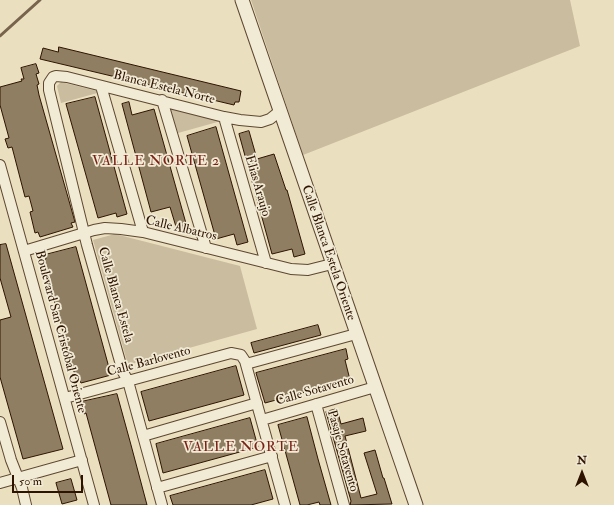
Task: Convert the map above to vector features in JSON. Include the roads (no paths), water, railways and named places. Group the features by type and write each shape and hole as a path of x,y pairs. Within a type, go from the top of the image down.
{"street":[{"name":"Calle Blanca Estela Oriente","path":"242,0 416,505"},
{"name":"Blanca Estela Norte","path":"49,90 50,80 53,77 67,77 224,117 261,122 270,119 280,112"},
{"path":"101,86 143,232"},
{"name":"Calle Blanca Estela","path":"49,90 85,233 123,372 128,381 162,505"},
{"path":"162,100 206,248"},
{"name":"Elias Araujo","path":"224,117 266,263"},
{"name":"Boulevard San Cristóbal Oriente","path":"0,166 94,505"},
{"name":"Calle Albatros","path":"24,251 105,228 143,232 300,270 314,270 332,264"},
{"path":"285,505 246,364 356,334"},
{"name":"Calle Barlovento","path":"65,398 231,353 241,355 246,364"},
{"name":"Calle Sotavento","path":"262,420 375,388"},
{"path":"143,436 257,404"},
{"name":"Pasaje Sotavento","path":"316,404 344,505"},
{"path":"0,422 26,505"},
{"path":"158,488 272,456"},
{"path":"0,483 82,460"}],"waterway":[{"path":"0,36 40,0"}],"district":[{"name":"VALLE NORTE 2","path":"156,162"},
{"name":"VALLE NORTE","path":"241,448"}]}
